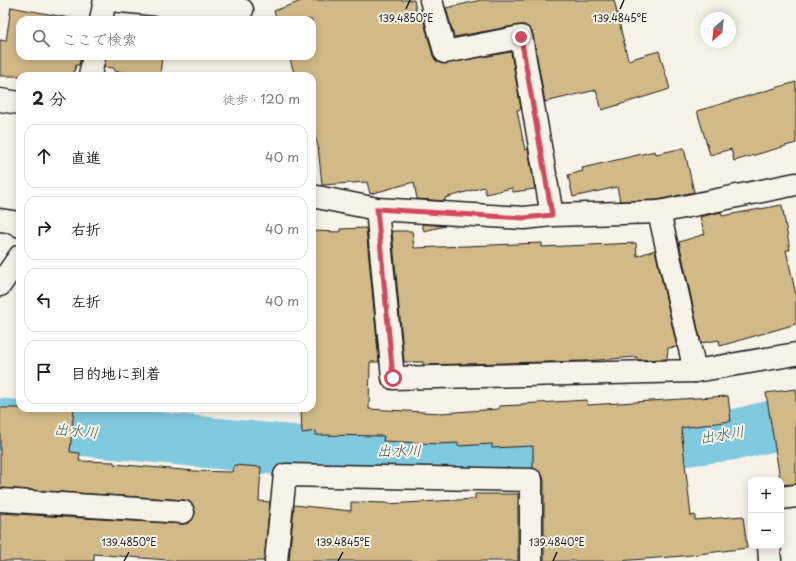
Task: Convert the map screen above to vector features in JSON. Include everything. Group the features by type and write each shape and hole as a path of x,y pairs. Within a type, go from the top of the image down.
{"street":[{"path":"102,16 105,0"},
{"path":"110,0 193,8 242,10"},
{"path":"431,0 445,52 521,37 552,215"},
{"path":"91,72 93,60"},
{"path":"0,100 16,102"},
{"path":"316,197 377,209 524,218 552,215 659,212 796,184"},
{"path":"377,209 393,378 695,370 796,354"},
{"path":"659,212 695,370"},
{"path":"0,220 16,224"},
{"path":"0,285 16,262"},
{"path":"276,561 284,475 531,480 531,561"},
{"path":"784,498 796,496"},
{"path":"0,500 183,512"},
{"path":"769,549 770,561"}],"building":[{"path":"304,0 414,0 417,15 422,14 433,56 436,61 442,64 511,52 521,109 517,110 525,150 528,149 535,189 513,192 512,188 486,194 484,187 445,198 445,201 417,199 414,182 370,194 367,182 322,185 318,146 316,140 316,72 294,72 290,60 316,60 316,16 276,16 274,11"},
{"path":"481,0 614,0 628,60 659,51 670,89 602,110 596,90 545,102 533,35 530,29 525,25 454,37 446,8"},
{"path":"11,7 59,16 16,16 16,60 80,60 79,65 76,65 74,72 16,72 16,76 0,76 0,40 6,41"},
{"path":"105,60 162,60 160,72 123,72 114,71 114,68 104,67"},
{"path":"796,82 796,143 734,161 731,149 710,155 697,111"},
{"path":"684,148 694,192 658,200 620,201 617,187 573,197 568,175 583,171 582,168 655,151 656,154"},
{"path":"782,205 790,250 786,250 796,295 796,324 720,346 719,340 701,343 679,242 705,234 700,217 721,212 722,216"},
{"path":"422,224 445,226 424,231"},
{"path":"366,228 379,362 370,362 369,409 441,413 499,409 499,406 521,404 587,400 588,405 728,396 731,421 681,428 691,516 695,515 695,520 743,516 747,548 683,556 619,561 544,561 544,480 542,474 533,468 533,446 492,448 492,444 458,446 458,443 439,444 383,441 384,436 316,435 316,431 302,433 301,412 316,412 316,231 340,232 340,229"},
{"path":"392,231 412,231 414,248 542,243 542,247 636,243 637,256 655,250 677,347 668,348 667,359 637,360 637,357 586,361 423,365 423,362 404,362"},
{"path":"796,389 796,484 784,485 784,477 780,477 766,393"},
{"path":"0,408 16,408 16,412 74,412 70,452 80,453 79,461 114,462 114,464 194,471 232,472 234,465 261,467 259,501 270,502 264,561 179,561 94,554 94,561 0,561 0,513 182,524 188,523 193,519 195,512 194,507 190,502 184,500 0,488"},
{"path":"475,494 518,494 518,561 289,561 294,505 351,511 351,502 387,504 475,499"}],"waterway":[{"name":"出水川","path":"0,424 79,430 295,451 592,452 738,434 796,420"}],"route":[{"path":"393,378 377,209 524,218 552,215 521,37"}]}
